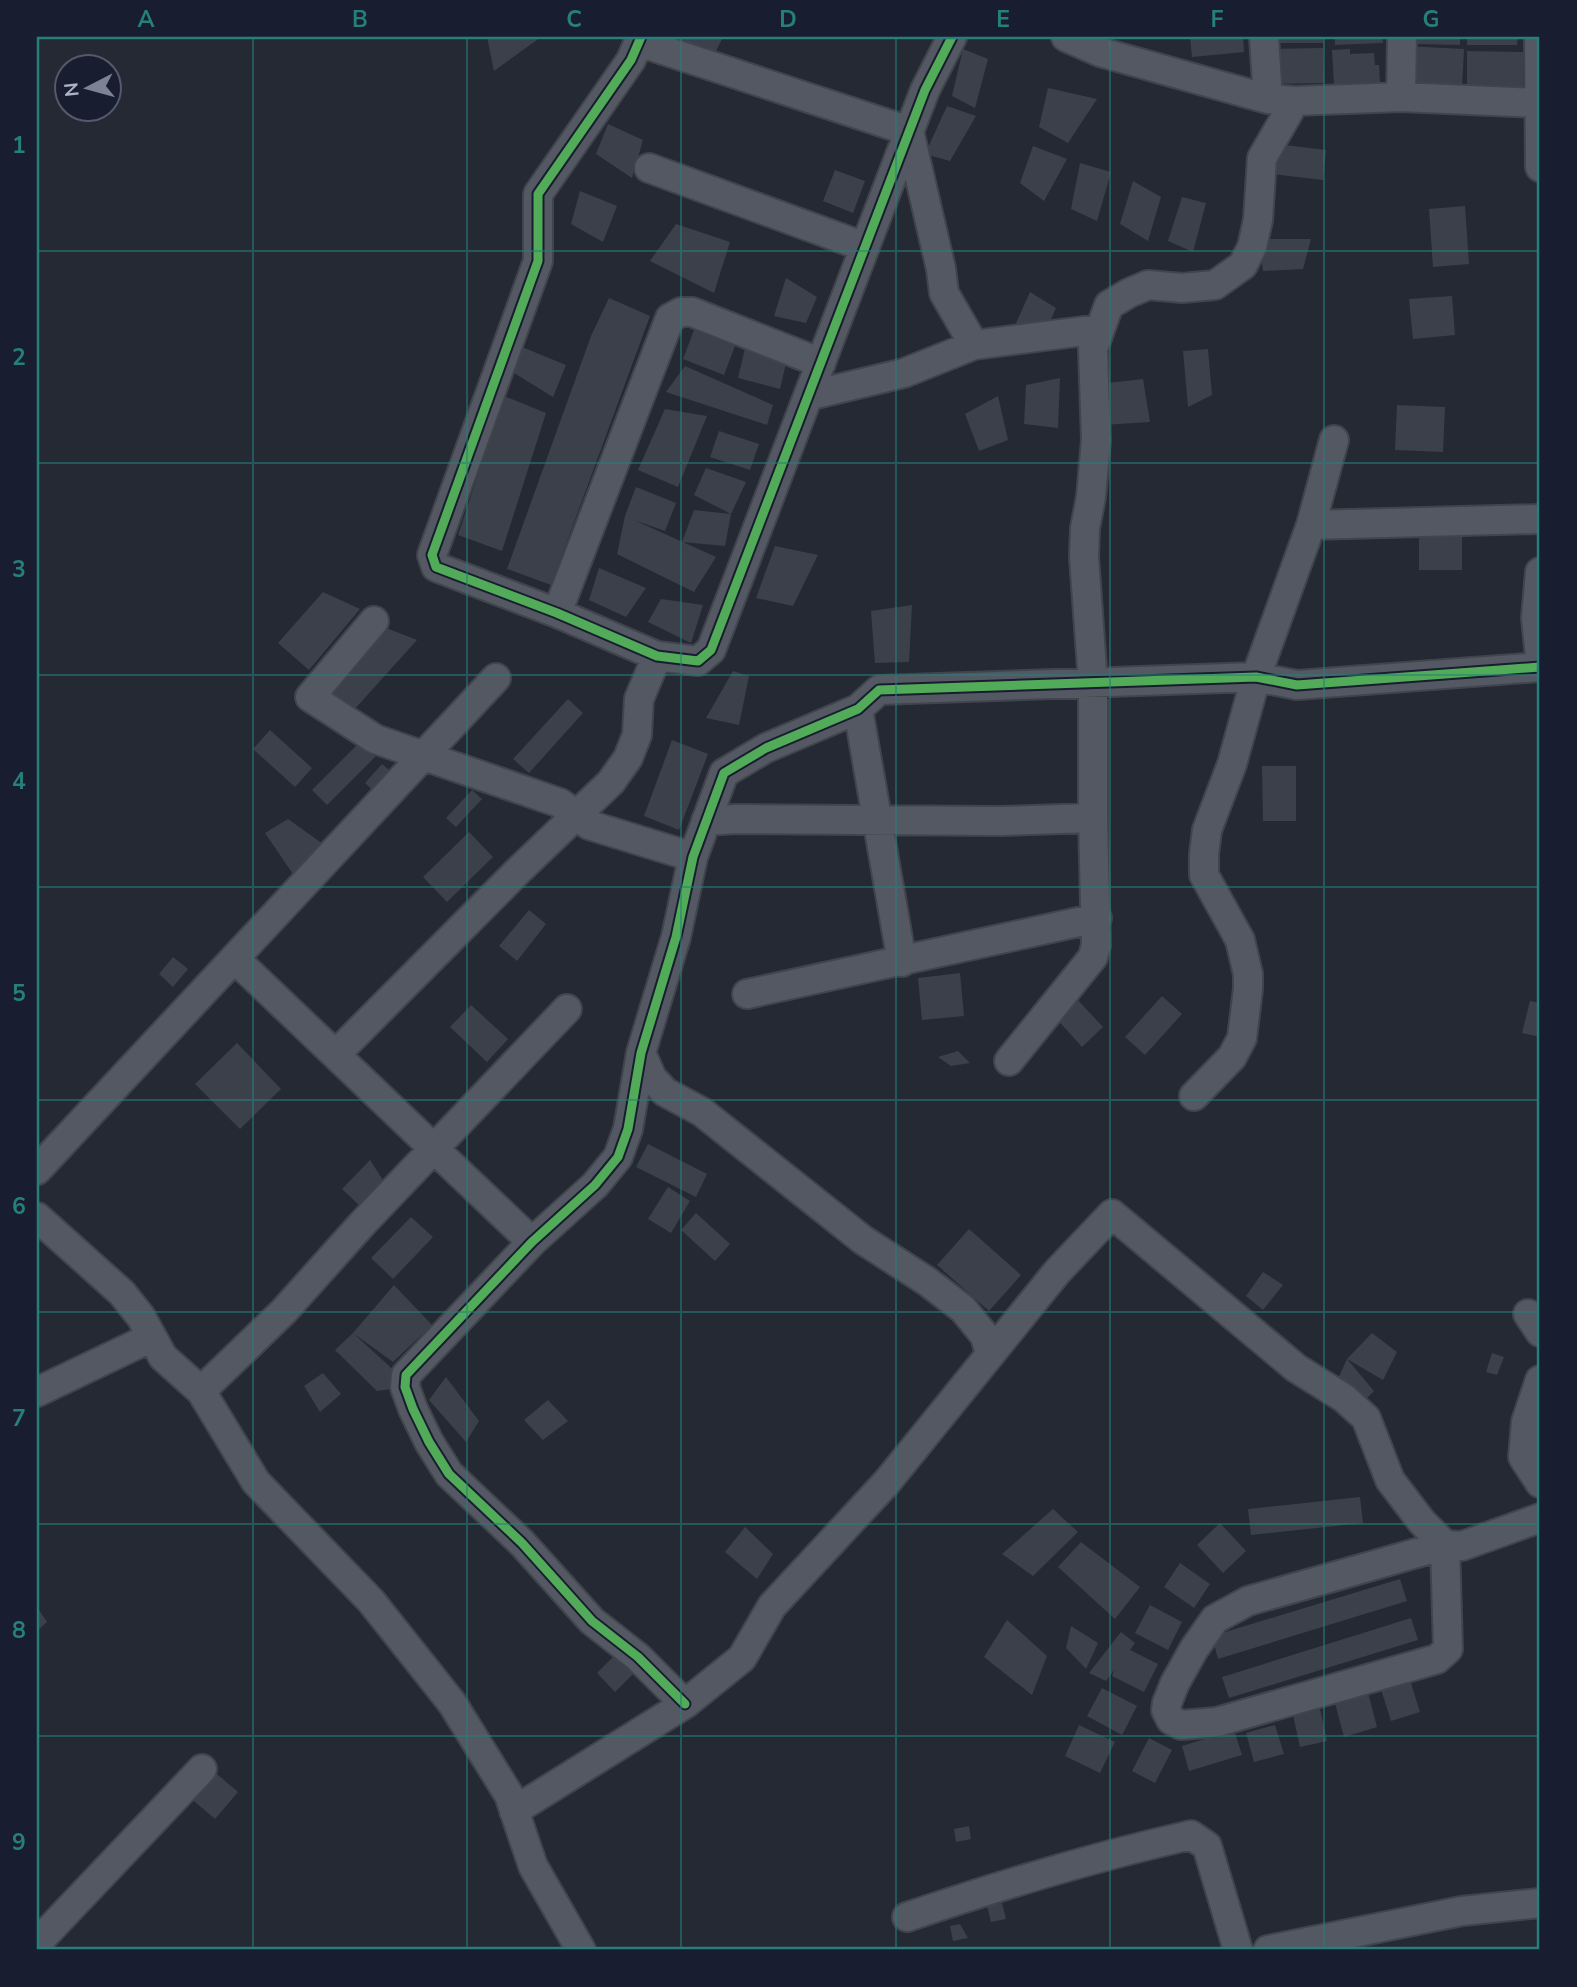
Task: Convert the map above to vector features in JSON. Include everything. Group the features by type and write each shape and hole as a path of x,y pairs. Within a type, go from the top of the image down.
{"street":[{"path":"909,131 640,39 631,60 538,194 538,261 432,555 436,567 557,613 657,656 698,660 711,650 925,90 952,37"},
{"path":"1066,37 1100,52 1281,100 1401,97 1540,103"},
{"path":"1009,1061 1093,957 1096,945 1093,683 1084,557 1096,439 1093,349 1109,305 1129,293 1148,285 1182,288 1214,285 1243,265 1252,247 1258,220 1262,158 1281,100 1264,37"},
{"path":"1401,97 1402,37"},
{"path":"1538,37 1540,167"},
{"path":"909,131 941,269 944,293 974,345"},
{"path":"649,168 865,247"},
{"path":"557,613 670,318 681,312 692,312 821,363"},
{"path":"808,396 904,373 974,345 1100,329"},
{"path":"1194,1096 1232,1057 1242,1038 1247,1014 1248,974 1240,940 1204,875 1207,830 1232,764 1256,677 1311,525 1334,440"},
{"path":"1311,525 1540,519"},
{"path":"1540,572 1536,618 1540,657"},
{"path":"374,621 310,697 375,739 560,803 589,825 693,857"},
{"path":"336,1054 575,814 611,782 628,758 637,735 639,699 657,656"},
{"path":"685,1704 638,1657 592,1621 522,1543 449,1474 429,1442 405,1387 406,1375 532,1242 595,1185 618,1157 628,1129 641,1053 676,937 693,857 724,773 766,748 858,709 879,691 1256,677 1297,685 1540,667"},
{"path":"37,1170 496,678"},
{"path":"858,709 902,962"},
{"path":"706,821 1000,821 1093,818"},
{"path":"747,994 1097,918"},
{"path":"235,959 532,1242"},
{"path":"201,1391 284,1311 362,1224 567,1009"},
{"path":"641,1053 652,1078 665,1092 702,1112 863,1240 928,1282 963,1309 985,1336 990,1354"},
{"path":"514,1811 685,1704 742,1658 772,1606 887,1482 1057,1272 1112,1214 1296,1368 1344,1398 1366,1418 1390,1480 1422,1522 1445,1545 1448,1649 1437,1659 1217,1722 1181,1725 1171,1720 1166,1710 1175,1683 1215,1619 1248,1601 1445,1545 1462,1546 1540,1518"},
{"path":"37,1217 122,1293 141,1317 163,1357 201,1391 256,1482 371,1601 452,1703 509,1795 533,1866 581,1950"},
{"path":"37,1392 152,1337"},
{"path":"1540,1380 1526,1422 1523,1457 1540,1483"},
{"path":"37,1943 202,1769"},
{"path":"907,1917 1119,1851 1191,1835 1206,1846 1238,1950"},
{"path":"1268,1950 1462,1911 1540,1903"}],"building":[{"path":"487,37 541,37 494,71"},
{"path":"678,37 723,37 709,65 675,46"},
{"path":"1190,37 1243,37 1244,52 1192,57"},
{"path":"1278,37 1323,37 1323,43 1278,43"},
{"path":"1335,37 1382,37 1383,43 1335,45"},
{"path":"1416,37 1460,37 1460,45 1416,44"},
{"path":"1467,37 1518,37 1517,45 1467,45"},
{"path":"1404,46 1464,49 1462,88 1402,86"},
{"path":"1323,48 1324,83 1272,84 1271,49"},
{"path":"963,49 988,59 975,108 952,96"},
{"path":"1350,49 1350,54 1374,53 1375,65 1379,65 1380,83 1334,85 1332,50"},
{"path":"1467,51 1523,52 1523,89 1467,88"},
{"path":"1048,88 1097,99 1068,143 1039,127"},
{"path":"947,106 976,116 950,161 925,154"},
{"path":"608,124 643,140 632,178 596,154"},
{"path":"1276,144 1326,150 1323,180 1272,174"},
{"path":"1033,146 1067,159 1044,201 1020,183"},
{"path":"1080,163 1111,172 1097,221 1071,209"},
{"path":"835,170 865,181 853,213 823,201"},
{"path":"1133,181 1161,197 1148,241 1120,224"},
{"path":"580,191 617,206 603,242 571,224"},
{"path":"1182,197 1206,203 1193,252 1168,241"},
{"path":"1465,206 1469,264 1433,267 1429,209"},
{"path":"676,224 730,242 714,293 650,261"},
{"path":"1259,239 1311,239 1303,269 1263,271"},
{"path":"786,278 817,297 806,323 774,316"},
{"path":"1030,292 1056,308 1040,344 1009,339"},
{"path":"1452,296 1455,335 1413,339 1409,299"},
{"path":"609,298 650,316 551,585 507,569 591,336"},
{"path":"694,330 735,346 724,375 683,359"},
{"path":"522,347 566,365 553,397 514,373"},
{"path":"745,348 787,359 780,389 738,378"},
{"path":"1208,349 1212,395 1188,407 1183,351"},
{"path":"685,366 773,405 767,425 666,392"},
{"path":"1060,378 1058,428 1024,424 1026,385"},
{"path":"1143,379 1150,422 1102,425 1100,384"},
{"path":"504,396 546,413 502,551 458,535"},
{"path":"998,396 1008,440 979,451 965,414"},
{"path":"1397,405 1445,407 1443,452 1395,450"},
{"path":"665,409 707,416 678,487 638,470"},
{"path":"719,431 759,444 750,470 710,457"},
{"path":"706,468 746,482 731,514 694,495"},
{"path":"636,487 676,503 665,531 634,520 716,557 694,592 617,554 625,516"},
{"path":"694,510 731,514 725,546 682,542"},
{"path":"1419,530 1462,530 1462,570 1419,570"},
{"path":"775,546 818,555 793,606 756,598"},
{"path":"599,568 646,588 626,617 589,600"},
{"path":"323,592 360,609 309,670 278,643"},
{"path":"661,599 703,605 691,643 648,622"},
{"path":"912,605 909,662 875,663 871,611"},
{"path":"381,626 417,640 353,711 325,692"},
{"path":"733,671 749,676 739,725 706,718"},
{"path":"568,699 583,713 529,773 513,759"},
{"path":"270,730 312,768 295,787 253,749"},
{"path":"672,740 708,754 679,830 644,816"},
{"path":"361,741 376,756 327,805 312,790"},
{"path":"382,764 396,776 379,796 365,783"},
{"path":"1262,766 1296,766 1296,821 1263,821"},
{"path":"472,790 482,799 456,827 446,818"},
{"path":"288,819 330,849 299,883 265,833"},
{"path":"469,832 493,857 447,902 423,877"},
{"path":"529,910 546,924 517,961 499,946"},
{"path":"173,957 188,969 173,987 159,974"},
{"path":"960,973 964,1016 922,1020 918,978"},
{"path":"1162,996 1182,1014 1145,1055 1125,1037"},
{"path":"1075,997 1103,1027 1082,1047 1054,1016"},
{"path":"1530,1001 1540,1003 1540,1037 1522,1033"},
{"path":"471,1005 508,1039 487,1062 450,1027"},
{"path":"237,1043 281,1089 240,1129 195,1084"},
{"path":"958,1051 970,1063 951,1066 938,1057"},
{"path":"648,1144 707,1174 696,1197 636,1167"},
{"path":"370,1160 383,1180 361,1207 342,1189"},
{"path":"668,1187 690,1201 671,1233 648,1219"},
{"path":"696,1213 730,1244 715,1261 681,1230"},
{"path":"411,1217 433,1237 393,1279 371,1258"},
{"path":"969,1229 1021,1275 989,1311 937,1265"},
{"path":"1263,1272 1283,1285 1263,1310 1246,1296"},
{"path":"394,1285 432,1325 393,1362 353,1333"},
{"path":"353,1333 398,1374 390,1389 377,1391 335,1350"},
{"path":"1372,1333 1397,1352 1383,1380 1347,1359"},
{"path":"1492,1353 1504,1357 1497,1375 1486,1372"},
{"path":"1347,1359 1374,1391 1359,1406 1336,1383"},
{"path":"323,1373 341,1394 320,1412 304,1386"},
{"path":"446,1377 479,1421 466,1442 429,1400"},
{"path":"548,1400 568,1421 543,1440 524,1420"},
{"path":"1360,1497 1363,1523 1251,1535 1248,1509"},
{"path":"1053,1509 1078,1532 1033,1576 1002,1554"},
{"path":"1220,1523 1246,1551 1223,1573 1197,1545"},
{"path":"745,1527 773,1554 757,1579 725,1552"},
{"path":"1081,1542 1140,1587 1115,1619 1058,1567"},
{"path":"1180,1563 1210,1584 1194,1608 1164,1587"},
{"path":"1400,1579 1407,1601 1218,1659 1212,1636"},
{"path":"1150,1605 1182,1622 1168,1650 1135,1633"},
{"path":"37,1607 47,1622 37,1631"},
{"path":"1411,1618 1418,1640 1229,1698 1222,1677"},
{"path":"1007,1620 1047,1656 1032,1695 984,1657"},
{"path":"1071,1626 1098,1643 1086,1669 1066,1648"},
{"path":"1121,1632 1135,1643 1130,1650 1158,1664 1144,1692 1112,1676 1115,1669 1106,1681 1089,1673"},
{"path":"618,1652 636,1671 615,1692 597,1673"},
{"path":"1409,1677 1420,1712 1391,1721 1380,1686"},
{"path":"1102,1688 1137,1706 1122,1735 1087,1716"},
{"path":"1367,1689 1377,1727 1344,1737 1334,1699"},
{"path":"1320,1709 1327,1741 1300,1747 1293,1715"},
{"path":"1079,1725 1115,1742 1100,1773 1065,1756"},
{"path":"1275,1725 1284,1754 1254,1762 1246,1733"},
{"path":"1234,1730 1242,1755 1189,1771 1182,1746"},
{"path":"1149,1738 1172,1750 1155,1783 1132,1771"},
{"path":"211,1769 238,1792 215,1819 188,1796"},
{"path":"969,1826 971,1839 956,1842 954,1829"},
{"path":"1002,1903 1006,1919 991,1922 987,1906"},
{"path":"960,1924 968,1938 953,1941 950,1926"}],"cycle path":[{"path":"641,37 631,60 538,194 538,261 432,555 436,567 557,613 657,656 698,661 711,650 925,90 952,37"},
{"path":"685,1704 638,1657 592,1621 522,1543 449,1474 429,1442 405,1387 406,1375 532,1242 595,1185 618,1157 628,1129 641,1053 676,937 693,857 724,773 766,748 858,709 879,690 1256,677 1297,685 1540,667"}]}
